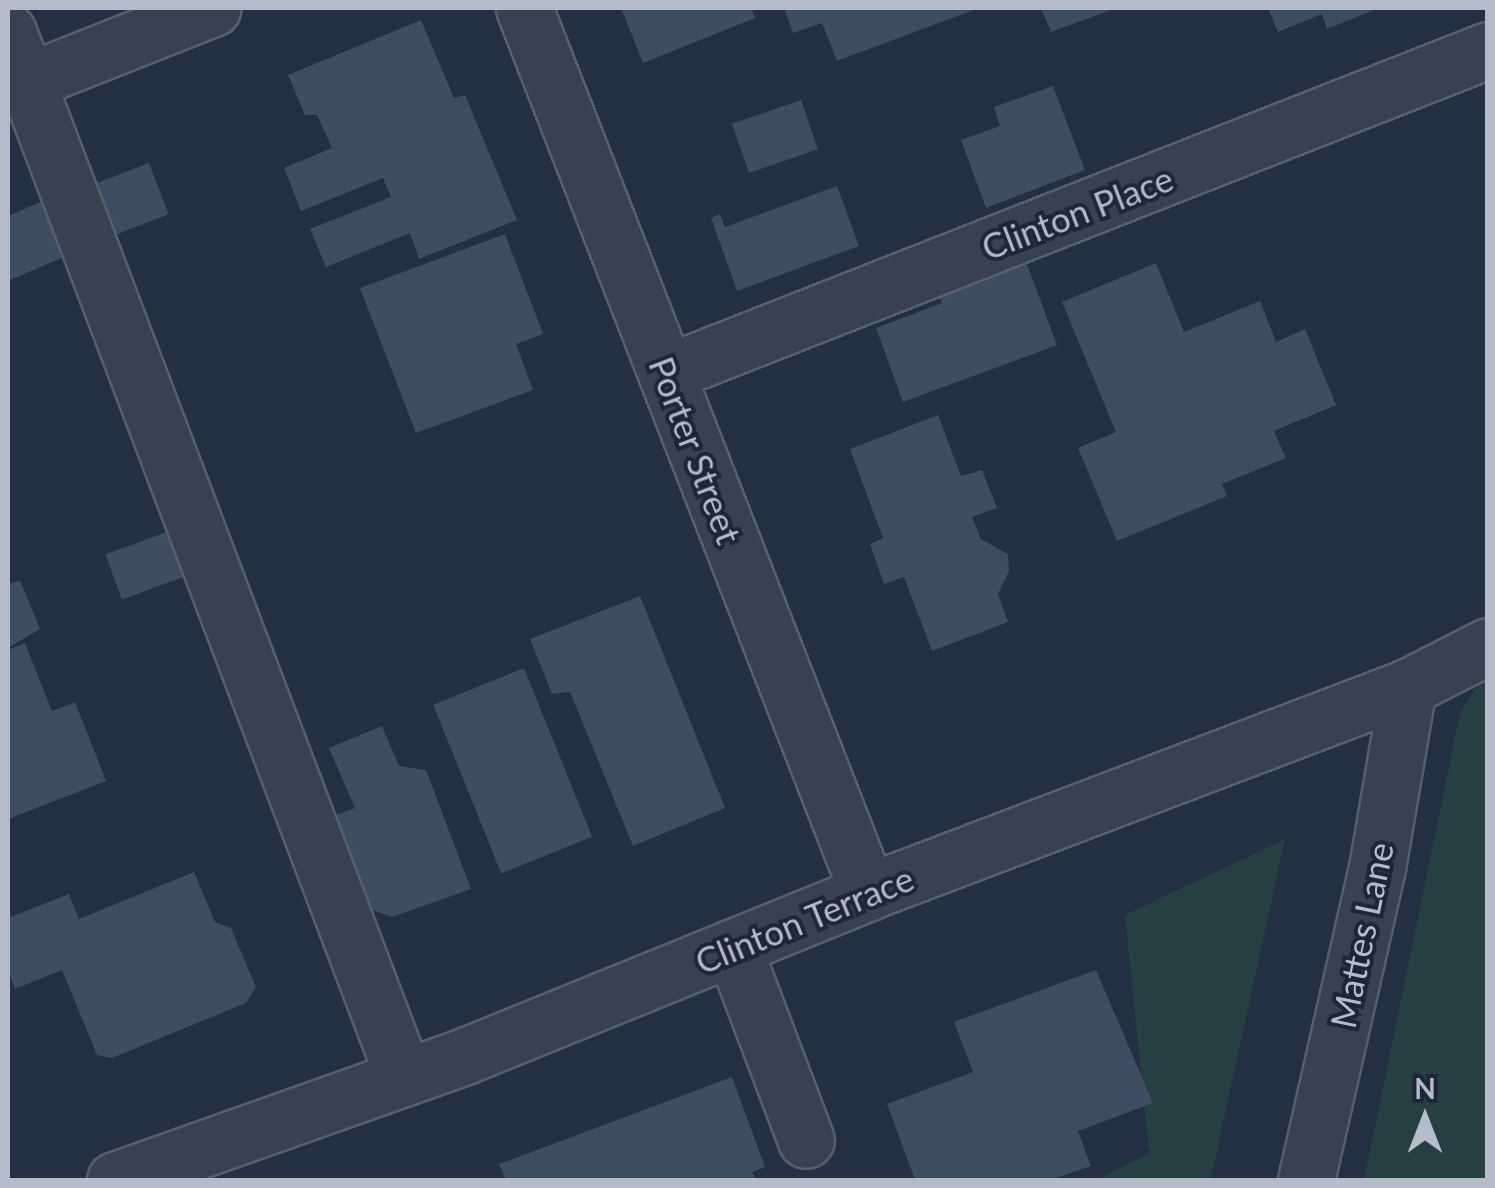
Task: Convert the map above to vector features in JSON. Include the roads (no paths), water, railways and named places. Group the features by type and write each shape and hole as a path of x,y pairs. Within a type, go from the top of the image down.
{"street":[{"path":"213,8 14,67 404,1078"},
{"name":"Porter Street","path":"524,8 868,892"},
{"name":"Clinton Place","path":"666,373 1488,50"},
{"name":"Clinton Terrace","path":"116,1180 404,1078 868,892 1408,687 1488,646"},
{"name":"Mattes Lane","path":"1306,1180 1377,868 1408,687"},
{"path":"732,947 806,1140"}]}
